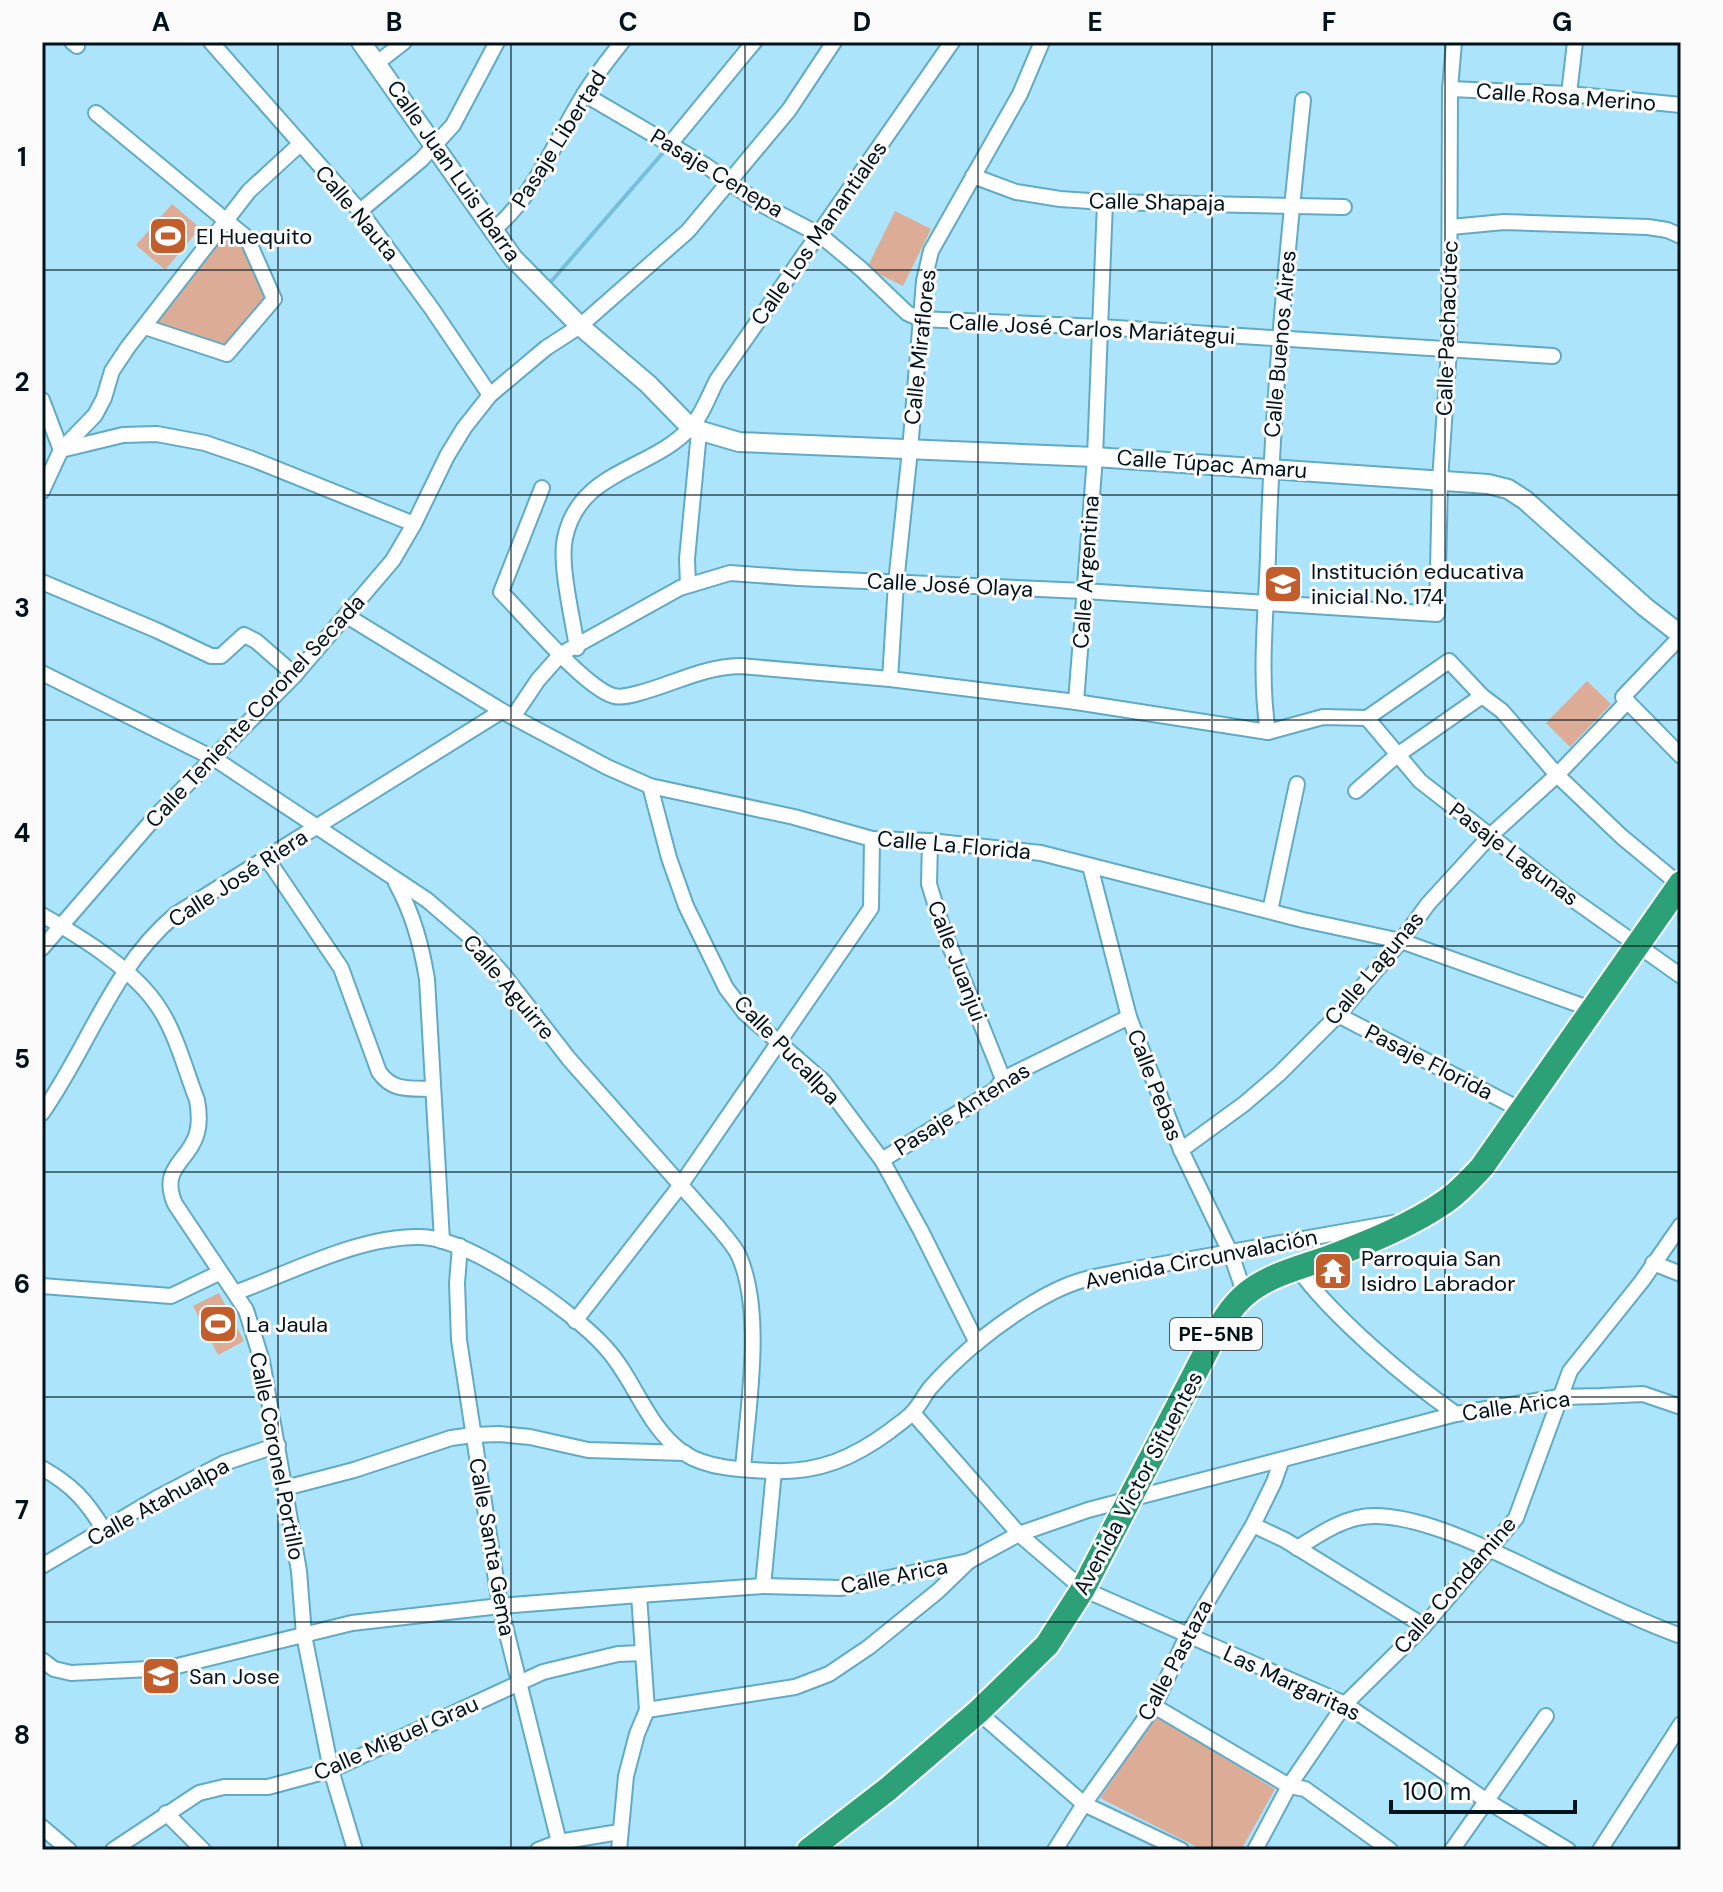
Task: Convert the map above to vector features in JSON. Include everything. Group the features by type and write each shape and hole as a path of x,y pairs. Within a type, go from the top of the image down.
{"highway":[{"name":"Avenida Victor Sifuentes","path":"809,1850 878,1797 978,1712 1047,1645 1083,1589 1133,1498 1207,1350 1228,1314 1245,1295 1262,1283 1359,1246 1416,1218 1448,1200 1464,1185 1482,1167 1680,884"}],"street":[{"name":"Calle Nauta","path":"211,42 360,211 490,395"},
{"name":"Calle Juan Luis Ibarra","path":"361,42 513,258 580,326 648,384 695,430"},
{"path":"377,63 404,42"},
{"path":"360,211 433,147 453,125 497,42"},
{"name":"Pasaje Libertad","path":"492,231 512,215 584,94 622,42"},
{"path":"670,144 754,42"},
{"name":"Calle Teniente Coronel Secada","path":"42,948 157,815 295,675 393,560 453,447 490,395 546,348 580,326 688,231 789,110 834,42"},
{"name":"Calle Los Manantiales","path":"695,430 717,380 952,42"},
{"name":"Calle Miraflores","path":"890,679 920,319 931,251 1020,94 1042,42"},
{"name":"Calle Pachacútec","path":"1437,614 1440,480 1449,350 1450,89 1454,42"},
{"path":"1569,94 1575,42"},
{"name":"Calle Rosa Merino","path":"1450,89 1569,94 1681,105"},
{"name":"Pasaje Cenepa","path":"584,94 670,144 759,203 820,235 907,313 920,319"},
{"name":"Calle Buenos Aires","path":"1268,732 1265,703 1270,468 1279,339 1303,100"},
{"path":"96,113 247,238 274,299 227,354 145,327"},
{"path":"42,491 61,450 95,415 112,371 249,191 299,145"},
{"name":"Calle Shapaja","path":"973,176 1016,192 1105,202 1344,207"},
{"name":"Calle Argentina","path":"1076,702 1095,457 1105,202"},
{"path":"1451,227 1504,222 1648,227 1681,236"},
{"name":"Calle José Carlos Mariátegui","path":"920,319 1101,327 1553,356"},
{"path":"42,400 61,450"},
{"path":"688,585 695,430"},
{"path":"577,648 564,539 580,503 607,479 695,430"},
{"name":"Calle Túpac Amaru","path":"695,430 739,442 1095,457 1488,484 1517,494 1681,635"},
{"path":"61,450 123,435 157,434 205,443 414,524"},
{"path":"542,488 501,592 561,654 602,691 617,697 639,693 718,666 740,666 890,679 1076,702 1268,732 1323,717 1367,718 1449,661 1482,696 1502,711 1557,775 1622,837 1680,884"},
{"name":"Calle José Olaya","path":"508,714 561,654 688,585 730,573 1084,591 1437,614"},
{"path":"42,582 211,656 221,656 244,635 256,641 295,675"},
{"name":"Calle La Florida","path":"347,616 508,714 607,767 650,786 794,817 872,839 930,841 1041,853 1401,941 1591,1009"},
{"path":"1681,635 1624,700 1681,756"},
{"name":"Calle Aguirre","path":"42,673 215,759 256,785 315,828 427,900 469,936 503,974 569,1059 717,1226 738,1254 752,1322 743,1468"},
{"path":"1356,791 1396,756 1482,696"},
{"name":"Calle Lagunas","path":"1181,1150 1279,1074 1338,1015 1428,904 1490,836 1557,775 1624,700"},
{"name":"Calle José Riera","path":"42,1113 125,970 155,932 175,915 315,828 508,714"},
{"name":"Pasaje Lagunas","path":"1367,718 1420,781 1636,946 1681,976"},
{"path":"1270,911 1297,784"},
{"name":"Calle Pucallpa","path":"650,786 669,858 686,906 726,988 745,1013 823,1081 882,1160 977,1343"},
{"path":"575,1321 680,1186 871,908 872,839"},
{"name":"Calle Juanjui","path":"930,841 929,884 943,929 1003,1079"},
{"path":"268,860 341,968 379,1072 386,1082 395,1087 433,1089"},
{"name":"Calle Pebas","path":"1090,866 1129,1017 1181,1150 1231,1254 1245,1295"},
{"path":"394,879 407,903 425,964 442,1241"},
{"name":"Calle Coronel Portillo","path":"42,915 125,970 151,996 162,1011 197,1100 200,1114 197,1135 178,1161 170,1179 170,1191 219,1273 246,1310 262,1361 299,1571 304,1635 331,1770 355,1850"},
{"name":"Pasaje Florida","path":"1338,1015 1521,1110"},
{"name":"Pasaje Antenas","path":"882,1160 995,1090 1003,1079 1129,1017"},
{"name":"Avenida Circunvalación","path":"235,1293 333,1255 369,1245 423,1237 460,1246 495,1265 575,1321 605,1347 629,1379 648,1415 685,1453 707,1463 774,1471 843,1461 867,1447 913,1413 928,1390 977,1343 1056,1290 1083,1280 1416,1218"},
{"name":"Calle Condamine","path":"1255,1850 1289,1786 1345,1704 1424,1626 1516,1518 1570,1371 1681,1225"},
{"name":"Calle Santa Gema","path":"460,1246 457,1283 459,1340 500,1606 559,1842"},
{"path":"1653,1263 1681,1274"},
{"path":"1298,1269 1360,1334 1427,1394 1456,1414"},
{"path":"42,1286 171,1296 219,1273"},
{"name":"Calle Arica","path":"42,1660 54,1669 71,1673 169,1668 352,1623 500,1606 763,1586 841,1588 969,1561 1019,1534 1133,1498 1281,1462 1456,1414 1559,1397 1643,1394 1681,1407"},
{"name":"Las Margaritas","path":"913,1413 1019,1534 1083,1589 1345,1704 1487,1801 1568,1850"},
{"path":"285,1488 354,1470 451,1438 473,1435 530,1437 588,1450 685,1453"},
{"name":"Calle Atahualpa","path":"42,1566 157,1498 224,1463 278,1445"},
{"name":"Calle Pastaza","path":"1055,1850 1154,1706 1188,1634 1253,1525 1281,1462"},
{"path":"42,1468 66,1482 88,1504 104,1530"},
{"path":"763,1586 774,1471"},
{"path":"1297,1548 1339,1524 1359,1517 1401,1519 1487,1549 1643,1622 1681,1636"},
{"path":"1253,1525 1297,1548 1424,1626"},
{"path":"647,1710 795,1687 829,1674 869,1647 938,1591 969,1561"},
{"path":"619,1850 626,1776 647,1710 639,1595"},
{"name":"Calle Miguel Grau","path":"113,1850 199,1793 224,1787 268,1787 331,1770 543,1672 618,1654 642,1653"},
{"path":"1154,1706 1289,1786 1305,1789 1390,1850"},
{"path":"978,1712 1084,1804 1181,1850"},
{"path":"1452,1850 1546,1716"},
{"path":"1600,1850 1681,1724"},
{"path":"166,1813 203,1850"},
{"path":"42,1827 69,1850"},
{"path":"538,1850 559,1842 619,1832"}],"shaded area":[{"name":"El Huequito","path":"172,204 200,228 165,270 136,245"},
{"path":"895,211 931,229 903,286 867,268"},
{"path":"228,224 244,240 269,298 226,351 151,325"},
{"path":"1587,681 1611,704 1570,747 1546,723"},
{"name":"La Jaula","path":"219,1293 244,1341 218,1355 193,1306"},
{"path":"1156,1716 1275,1789 1241,1850 1203,1850 1100,1798"}],"waterway":[{"path":"755,52 764,42"},
{"path":"549,284 668,147"}],"place":[{"name":"El Huequito","path":"168,236"},
{"name":"Institución educativa inicial No. 174","path":"1283,584"},
{"name":"Parroquia San Isidro Labrador","path":"1333,1271"},
{"name":"La Jaula","path":"218,1324"},
{"name":"San Jose","path":"161,1676"}]}
